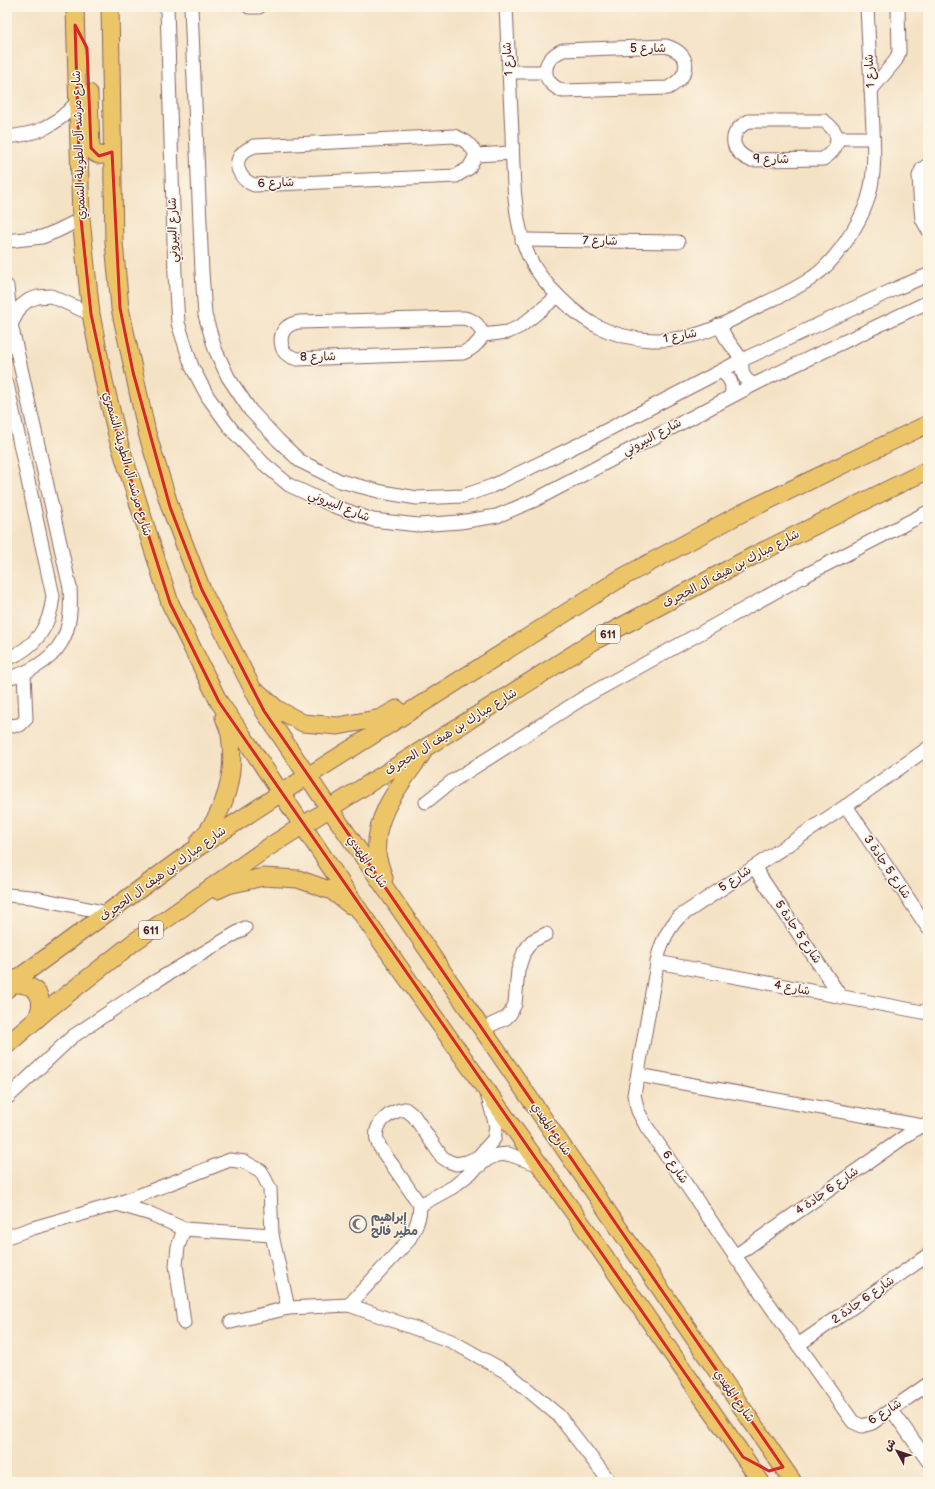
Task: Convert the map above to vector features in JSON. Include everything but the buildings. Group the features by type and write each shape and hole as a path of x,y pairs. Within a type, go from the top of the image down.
{"main road":[{"name":"شارع مرشد آل الطويلة الشمري","path":"75,7 81,219 91,314 104,381 118,439 147,535 170,603 219,702 280,793"},
{"path":"110,7 114,242 120,308 147,433 170,507 202,590 264,711 308,776"},
{"path":"75,25 87,48 91,148 94,154 99,156 104,156 112,152"},
{"name":"شارع مبارك بن هيف آل الحجرف","path":"10,986 184,856 280,793 620,578 742,513 928,424"},
{"name":"شارع مبارك بن هيف آل الحجرف","path":"7,1045 134,942 302,825 425,749 594,641 755,555 928,470"},
{"path":"250,685 277,709 303,723 338,726 380,718 462,678"},
{"path":"184,856 208,831 224,801 232,768 230,734 219,702"},
{"path":"388,892 377,855 377,831 389,802 425,749"},
{"name":"شارع المهدي","path":"308,776 793,1482"},
{"path":"280,793 361,913 587,1230 761,1482"},
{"path":"192,901 228,885 263,877 298,879 332,891 361,913"},
{"path":"10,986 24,984 34,989 40,998 41,1010 36,1020"},
{"path":"743,1457 756,1466 769,1471 774,1471 783,1467"}],"street":[{"name":"شارع البيروني","path":"167,7 175,274 178,323 192,367 208,397 232,430 263,463 289,485 334,506 373,520 418,525 460,522 496,516 535,500 755,384 928,302"},
{"name":"شارع البيروني","path":"191,7 205,315 215,348 228,377 250,410 278,440 300,461 340,481 382,492 417,498 463,496 492,486 584,442 742,360 928,275"},
{"path":"249,7 259,7"},
{"name":"شارع 1","path":"506,7 512,153 517,220 522,240 530,260 558,296 578,313 601,328 646,340 668,340 693,336 719,325 788,292 814,276 838,254 855,227 868,199 873,166 867,7"},
{"path":"871,90 896,60 899,52 898,7"},
{"name":"شارع 5","path":"666,46 675,49 685,60 686,68 683,76 677,83 668,88 571,91 563,91 556,88 550,83 545,72 546,65 550,58 562,50 666,46"},
{"path":"509,72 545,72"},
{"path":"7,137 25,135 48,127 69,112 77,102"},
{"name":"شارع 9","path":"749,121 824,121 836,132 838,138 836,146 831,153 823,159 750,160 742,156 736,150 733,143 734,134 738,128 749,121"},
{"name":"شارع 6","path":"454,136 468,143 473,148 476,155 469,168 456,176 254,185 248,182 238,172 239,158 244,152 254,146 454,136"},
{"path":"838,138 873,138"},
{"path":"476,155 512,153"},
{"path":"928,165 922,169 919,176 920,209 922,219 928,230"},
{"path":"7,241 42,237 58,232 81,219"},
{"name":"شارع 7","path":"522,240 678,242"},
{"path":"7,286 11,324 70,588 71,606 68,622 61,642 51,655 24,673 7,678"},
{"path":"11,324 21,306 29,300 38,297 51,296 91,314"},
{"path":"483,335 508,332 521,326 558,296"},
{"name":"شارع 8","path":"463,318 480,326 483,335 479,343 463,353 297,359 287,354 283,349 281,342 285,329 291,324 299,322 463,318"},
{"path":"719,325 733,349 742,360 742,373 746,379 755,384"},
{"path":"721,371 733,386 731,396"},
{"path":"7,384 53,596 52,612 45,628 32,644 17,655 7,659"},
{"path":"426,802 451,782 588,695 804,576 928,512"},
{"path":"7,726 20,725 26,719 24,673"},
{"name":"شارع 5","path":"638,1074 657,962 662,940 669,927 679,917 846,806 928,748"},
{"name":"شارع 5 جادة 3","path":"846,806 928,928"},
{"name":"شارع 5 جادة 5","path":"754,867 841,997"},
{"path":"7,895 31,897 108,913"},
{"path":"7,1098 72,1037 151,984 245,928"},
{"path":"482,1029 506,1018 510,1014 515,1004 518,970 524,952 532,941 546,934"},
{"name":"شارع 4","path":"657,962 928,1013"},
{"path":"638,1074 924,1127"},
{"name":"شارع 6","path":"638,1074 634,1095 638,1111 735,1256 853,1422 862,1426 872,1423 928,1384"},
{"path":"349,1305 408,1241 420,1217 420,1205 377,1141 376,1133 384,1118 398,1110 406,1109 414,1116 442,1157 448,1162 456,1164 472,1159 486,1149 494,1139 496,1126 485,1088"},
{"name":"شارع 6 جادة 4","path":"735,1256 924,1127"},
{"path":"420,1205 453,1187 488,1159 497,1155 508,1154 540,1166"},
{"path":"7,1237 117,1204 230,1160 245,1162 261,1172 270,1189 272,1235 288,1308"},
{"path":"448,1162 453,1187"},
{"path":"117,1204 151,1214 184,1229 272,1235"},
{"path":"184,1229 178,1247 176,1265 184,1323"},
{"name":"شارع 6 جادة 2","path":"798,1345 928,1255"},
{"path":"231,1322 288,1308 349,1305 451,1341 508,1373 559,1416 610,1482"},
{"path":"892,1409 928,1461"}],"highlighted area":[{"path":"75,25 87,48 91,148 99,156 112,152 120,308 133,372 170,507 202,590 264,711 783,1467 769,1471 743,1457 219,702 170,603 118,439 91,314 81,219"}],"place":[{"name":"إبراهيم مطير فالح","path":"358,1224"}]}
